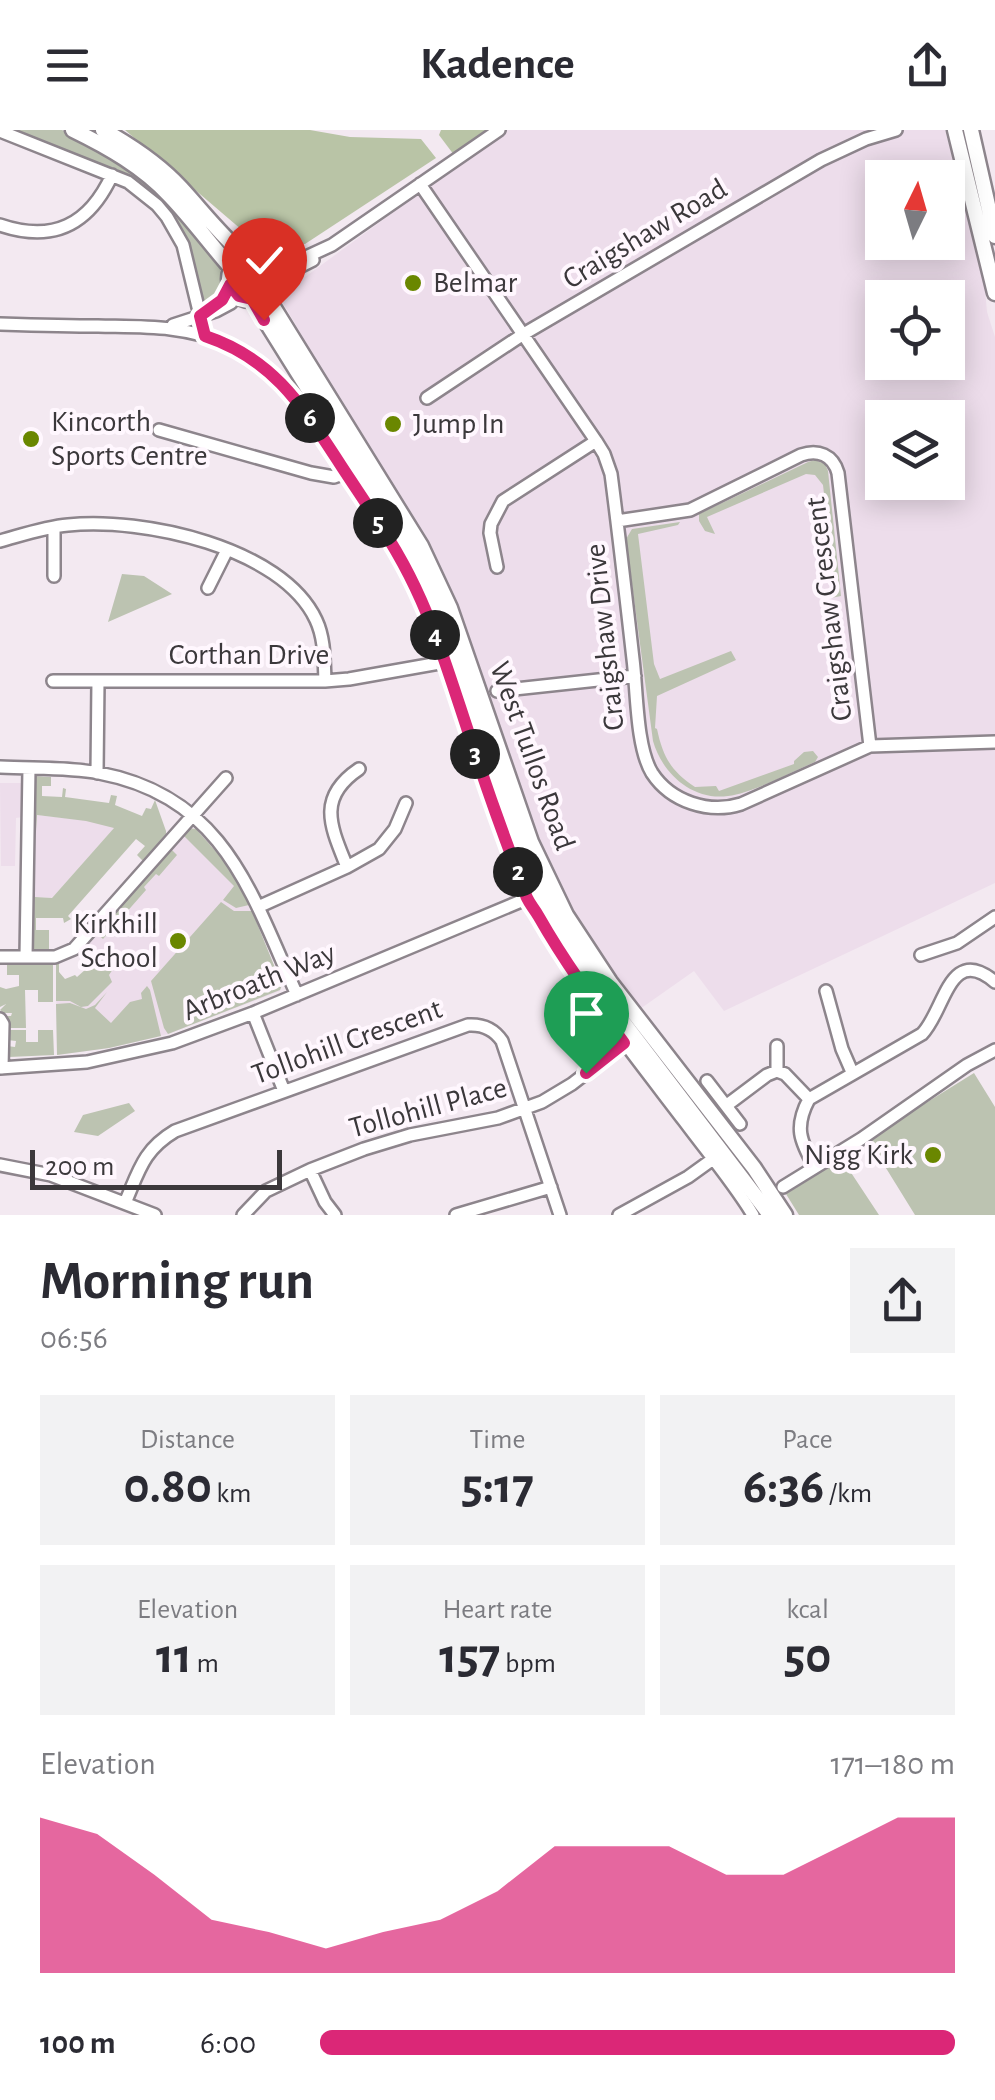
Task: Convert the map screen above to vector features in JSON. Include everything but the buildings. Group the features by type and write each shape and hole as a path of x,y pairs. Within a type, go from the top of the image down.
{"main road":[{"path":"73,130 106,146 169,194 231,277 239,296 252,299 269,286 269,270 218,231 170,177 103,130"},
{"path":"954,130 995,294"},
{"path":"970,130 995,236"},
{"path":"231,277 236,264 255,260"},
{"name":"West Tullos Road","path":"269,286 270,302 436,576 531,842 566,915 602,971 745,1156 785,1215"},
{"name":"West Tullos Road","path":"252,299 417,567 437,612 517,844 553,920 598,989 770,1215"}],"street":[{"path":"269,286 316,259 499,130"},
{"name":"Craigshaw Road","path":"427,398 522,336 820,160 896,130"},
{"path":"0,131 112,175 145,194 176,230 188,261 205,336"},
{"path":"0,225 38,232 72,224 93,208 112,175"},
{"name":"Craigshaw Drive","path":"420,184 604,454 611,474 645,759 660,783 690,803 735,806 870,746 995,742"},
{"path":"255,260 306,257 332,245"},
{"path":"200,316 222,300 231,277"},
{"path":"0,324 164,326 231,304"},
{"path":"164,326 226,343 251,357 303,407 388,537 415,586 526,899 574,974 753,1215"},
{"path":"159,430 311,473 334,477 346,473"},
{"path":"496,567 490,524 503,501 596,442"},
{"name":"Craigshaw Crescent","path":"617,521 686,511 801,454 816,452 828,456 838,473 870,746"},
{"path":"0,541 54,527 99,524 150,528 196,538 227,550 278,577 308,605 323,640 325,681"},
{"path":"54,527 54,576"},
{"path":"208,588 227,550"},
{"name":"Corthan Drive","path":"53,681 325,681 444,662"},
{"path":"497,691 635,676"},
{"path":"96,772 98,681"},
{"path":"0,767 96,772 121,778 156,792 192,816 230,855 242,874 296,995"},
{"path":"26,957 29,768"},
{"path":"346,867 332,829 331,806 339,787 359,769"},
{"path":"0,957 55,957 74,949 226,778"},
{"path":"258,907 379,849 395,830 406,804"},
{"name":"Arbroath Way","path":"1,1068 116,1058 200,1034 526,899"},
{"path":"921,955 957,943 995,917"},
{"path":"815,1167 800,1129 809,1099 922,1034 957,975 978,972 995,982"},
{"path":"826,990 839,1042 852,1072"},
{"path":"253,1013 284,1091"},
{"path":"0,1019 1,1068"},
{"name":"Tollohill Crescent","path":"126,1203 143,1160 176,1130 475,1025 489,1028 502,1042 560,1215"},
{"name":"Tollohill Place","path":"243,1215 266,1191 364,1149 410,1135 481,1122 542,1102 624,1043"},
{"path":"777,1046 777,1071"},
{"path":"783,1187 861,1139 967,1064 995,1050"},
{"path":"726,1105 767,1074 777,1071 785,1074 809,1099"},
{"path":"708,1081 740,1124"},
{"path":"618,1215 713,1159"},
{"path":"0,1164 51,1175 155,1215"},
{"path":"310,1170 335,1215"},
{"path":"456,1215 551,1188"}],"shaded area":[{"path":"506,130 945,130 953,160 865,160 865,260 965,260 965,206 995,337 995,883 724,1011 694,971 640,1009 570,914 545,866 422,543 279,296"},
{"path":"0,783 23,783 23,817 16,818 15,866 1,866 1,871"},
{"path":"36,815 115,827 52,898 35,897"},
{"name":"Kirkhill School","path":"189,828 205,837 234,875 282,985 280,991 168,1034 57,1055 56,982 86,988 107,965 86,948"}],"green space":[{"path":"7,130 62,130 96,146 151,183 214,257 222,274 222,293 209,305 200,302 189,247 168,211 148,192"},
{"path":"125,130 310,130 350,137 421,139 436,158 305,244 256,242"},
{"path":"441,130 490,130 454,155 439,135"},
{"path":"815,460 825,464 828,471 841,596 831,598 824,592 835,589 823,485 815,475 806,474 707,517 715,534 705,531 699,521 699,514"},
{"path":"680,522 638,534 654,664 660,679 731,651 736,660 657,696 655,728 669,762 695,787 716,786 719,791 794,764 804,752 813,751 818,757 815,762 760,787 728,796 702,794 680,782 663,764 653,741 626,539 632,529"},
{"path":"122,574 144,576 172,594 108,622"},
{"path":"33,776 51,777 51,786 42,786 42,796 62,797 63,788 65,797 109,803 111,795 117,796 115,805 142,816 155,800 166,831 143,861 137,855 145,846 136,839 68,916 71,919 64,923 63,918 36,918 36,930 49,930 49,950 30,946 32,867 35,866 35,897 52,898 114,828 37,815 34,831"},
{"path":"189,828 196,829 227,864 249,905 236,908 223,900 234,886 183,835"},
{"path":"171,849 177,855 144,887 146,890 103,939 97,933"},
{"path":"221,902 234,911 252,911 282,985 280,990 168,1034 151,981"},
{"path":"86,948 113,969 109,975 112,982 88,1006 56,1001 56,963 65,979 77,977 95,961"},
{"path":"7,963 53,965 53,1002 38,1002 38,990 25,990 26,1028 7,1028 6,1016 12,1013 0,1010 6,1004 0,1007 0,987 19,986 19,975 7,975"},
{"path":"147,986 161,1036 57,1055 56,1004 70,1003 86,1009 107,992 95,1008 111,1023 130,1002 142,999 141,993"},
{"path":"7,1030 26,1030 26,1042 38,1042 38,1030 53,1030 54,1055 9,1057 7,1046 15,1047 16,1041 7,1040"},
{"path":"974,1073 995,1107 995,1215 915,1215 868,1139"},
{"path":"129,1103 135,1111 98,1136 74,1132 83,1115"},
{"path":"842,1159 879,1215 799,1215 786,1194"}],"place":[{"name":"Belmar","path":"413,283"},
{"name":"Jump In","path":"393,424"},
{"name":"Kincorth Sports Centre","path":"31,439"},
{"name":"Kirkhill School","path":"178,941"},
{"name":"Nigg Kirk","path":"933,1155"}],"route":[{"path":"264,320 252,299 239,296 230,285 222,300 200,316 205,336 251,357 303,407 388,537 415,586 526,899 624,1043 586,1073"}]}
